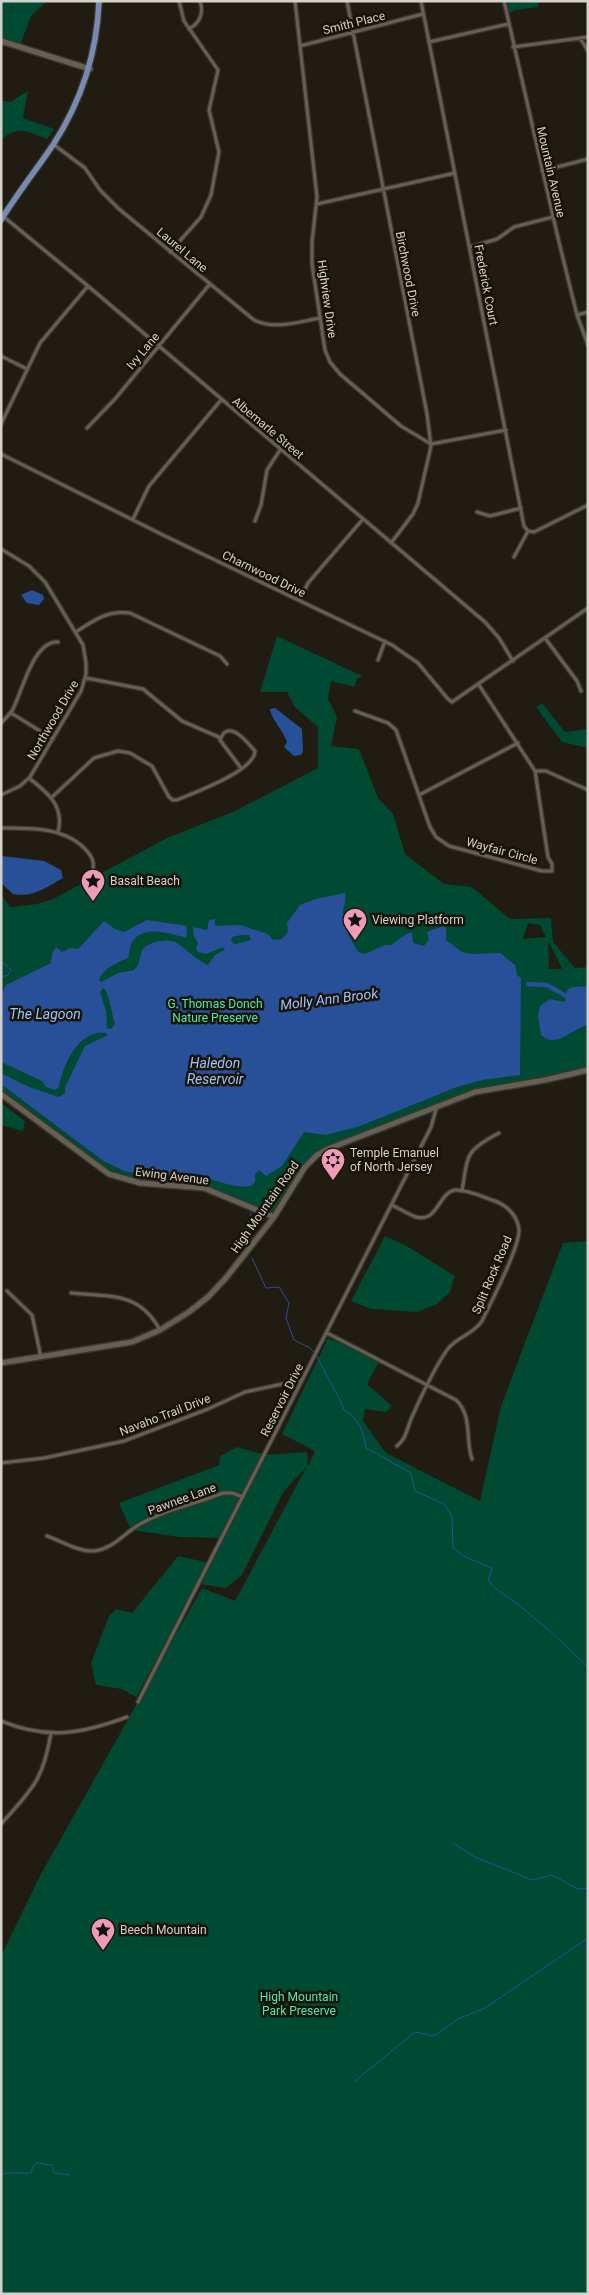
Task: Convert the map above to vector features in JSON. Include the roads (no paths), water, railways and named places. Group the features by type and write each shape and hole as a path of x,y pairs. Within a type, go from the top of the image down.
{"main road":[{"path":"2,219 53,144 76,103 90,69 97,32 99,1"},
{"path":"1,41 90,69"},
{"name":"High Mountain Road","path":"1,1363 122,1345 160,1330 189,1312 217,1288 274,1217 300,1173 317,1155 330,1148 484,1089 545,1080 588,1070"},
{"name":"Ewing Avenue","path":"1,1094 109,1174 140,1183 204,1188 274,1217"}],"street":[{"path":"170,252 196,224 206,210 211,195 219,152 209,110 218,70 181,16 179,1"},
{"path":"190,29 197,24 201,16 200,1"},
{"name":"Highview Drive","path":"296,1 317,204 311,253 325,350 334,368 401,426 431,444"},
{"name":"Birchwood Drive","path":"347,1 382,190 427,414 431,444 416,508 391,543"},
{"path":"421,1 429,42 508,24"},
{"name":"Mountain Avenue","path":"504,1 553,217 577,315 588,345"},
{"name":"Smith Place","path":"300,46 423,14"},
{"path":"513,47 588,37"},
{"path":"580,38 588,51"},
{"name":"Frederick Court","path":"429,42 524,526 528,531"},
{"name":"Laurel Lane","path":"53,144 85,168 109,200 249,317 265,325 279,326 320,318"},
{"path":"542,171 588,159"},
{"path":"317,204 455,173"},
{"path":"470,247 497,239 514,227 553,217"},
{"name":"Albemarle Street","path":"2,219 88,286 485,622 499,638 513,661"},
{"name":"Ivy Lane","path":"87,428 115,399 209,285"},
{"path":"1,424 40,343 88,286"},
{"path":"577,315 588,312"},
{"path":"1,356 27,369"},
{"path":"133,519 149,486 221,400"},
{"path":"431,444 506,430"},
{"path":"255,521 262,505 267,470 280,450"},
{"name":"Charnwood Drive","path":"1,454 385,641 418,663 450,701 456,701 588,608"},
{"path":"514,557 528,531 534,532 588,504"},
{"path":"477,512 490,516 521,508"},
{"path":"300,600 308,583 363,519"},
{"name":"Northwood Drive","path":"1,549 29,566 45,582 83,645 86,663 86,678 82,691 28,778 20,786 1,795"},
{"path":"76,632 107,613 119,611 130,613 220,656 226,664"},
{"path":"545,638 578,681 581,691"},
{"path":"378,660 385,641"},
{"path":"1,723 10,713 36,655 48,644 58,642"},
{"path":"86,678 143,689 182,721 221,738"},
{"name":"Wayfair Circle","path":"355,711 388,723 396,730 432,832 444,844 542,871 552,871 552,864 548,857 535,771 479,685"},
{"path":"10,713 53,739"},
{"path":"51,798 94,758 118,751 130,753 152,766 169,797 173,800 226,779 253,758 255,751 235,731 228,731 221,738"},
{"path":"221,738 223,745 241,768"},
{"path":"419,795 518,743"},
{"path":"535,771 546,771 588,790"},
{"path":"28,778 51,798 60,812 58,832"},
{"path":"1,828 58,832 82,845 93,860 93,868"},
{"name":"Reservoir Drive","path":"138,1702 392,1205 431,1127 437,1106"},
{"path":"392,1205 417,1217 424,1217 434,1212 448,1193 462,1191 468,1159 472,1151 480,1142 499,1133"},
{"name":"Split Rock Road","path":"397,1446 405,1437 411,1419 450,1347 474,1330 482,1321 518,1238 516,1221 506,1207 498,1202 462,1191"},
{"path":"7,1291 32,1316 41,1358"},
{"path":"71,1293 120,1298 135,1302 151,1314 160,1330"},
{"path":"327,1333 456,1400 464,1410 468,1422 468,1449 472,1459"},
{"name":"Navaho Trail Drive","path":"1,1463 44,1458 124,1441 208,1409 245,1392 302,1380"},
{"name":"Pawnee Lane","path":"47,1536 80,1549 96,1551 108,1547 136,1527 153,1518 223,1493 232,1493 243,1497"},
{"path":"1,1721 20,1728 51,1733 83,1731 127,1717"},
{"path":"1,1824 38,1780 45,1764 51,1733"}],"water":[{"path":"32,590 43,595 44,599 39,605 27,603 21,595"},
{"path":"275,708 302,729 303,751 301,755 294,756 284,747 287,742 270,709"},
{"path":"2,856 44,861 61,870 63,878 34,893 13,894 1,883"},
{"name":"Haledon Reservoir","path":"345,893 343,912 345,925 358,952 365,954 385,945 391,945 408,933 412,933 413,943 424,946 429,939 427,932 443,926 446,928 446,940 462,952 471,954 500,953 515,965 517,975 521,978 520,1075 482,1080 457,1087 360,1126 326,1135 304,1132 282,1166 266,1176 259,1170 255,1174 255,1182 251,1186 242,1187 211,1179 194,1178 185,1180 178,1175 165,1179 124,1171 102,1160 1,1084 1,1073 29,1087 59,1097 65,1093 65,1087 85,1046 108,1035 106,1033 96,1033 80,1042 64,1068 59,1087 55,1090 46,1087 42,1081 1,1062 1,994 6,985 51,963 52,954 56,947 62,952 70,948 78,949 104,921 115,929 124,932 147,920 187,926 186,938 158,932 143,933 137,936 132,942 128,958 107,969 99,980 101,982 118,973 134,970 138,965 142,950 153,943 162,941 175,942 198,960 208,965 215,955 225,950 223,947 206,954 198,952 196,949 198,943 194,936 193,927 207,930 209,920 215,919 215,926 240,925 268,934 273,940 282,939 288,932 287,923 300,905 315,899","holes":["249,935 251,940 236,944 231,942 232,937","104,988 108,997 115,1024 111,1029 107,1028 106,1011 100,992"]},
{"path":"588,986 588,1025 558,1039 547,1039 541,1035 538,1016 540,1006 550,999 565,1002 567,990 573,987"}],"waterway":[{"name":"Molly Ann Brook","path":"1,961 11,970 8,975 1,977"},
{"path":"528,984 547,985 566,996"},
{"path":"242,1249 251,1213"},
{"path":"252,1258 266,1288 279,1287 289,1303 286,1318 294,1340 310,1348 316,1355 344,1410 360,1426 366,1448 411,1473 415,1491 444,1504 452,1516 453,1548 465,1557 492,1568 488,1580 496,1589 519,1605 588,1667"},
{"path":"453,1843 475,1857 532,1880 552,1875 578,1889 588,1888"},
{"path":"354,2082 415,2032 434,2036 458,2019 485,2008 588,1938"},
{"path":"1,2175 6,2173 31,2173 33,2166 37,2163 52,2165 54,2173 70,2175"}],"place":[{"name":"Basalt Beach","path":"93,902"},
{"name":"Viewing Platform","path":"355,941"},
{"name":"Temple Emanuel of North Jersey","path":"333,1181"},
{"name":"Beech Mountain","path":"103,1951"}],"park label":[{"name":"G. Thomas Donch Nature Preserve","path":"215,1011"},
{"name":"High Mountain Park Preserve","path":"299,2004"}],"water label":[{"name":"The Lagoon","path":"45,1014"}]}
